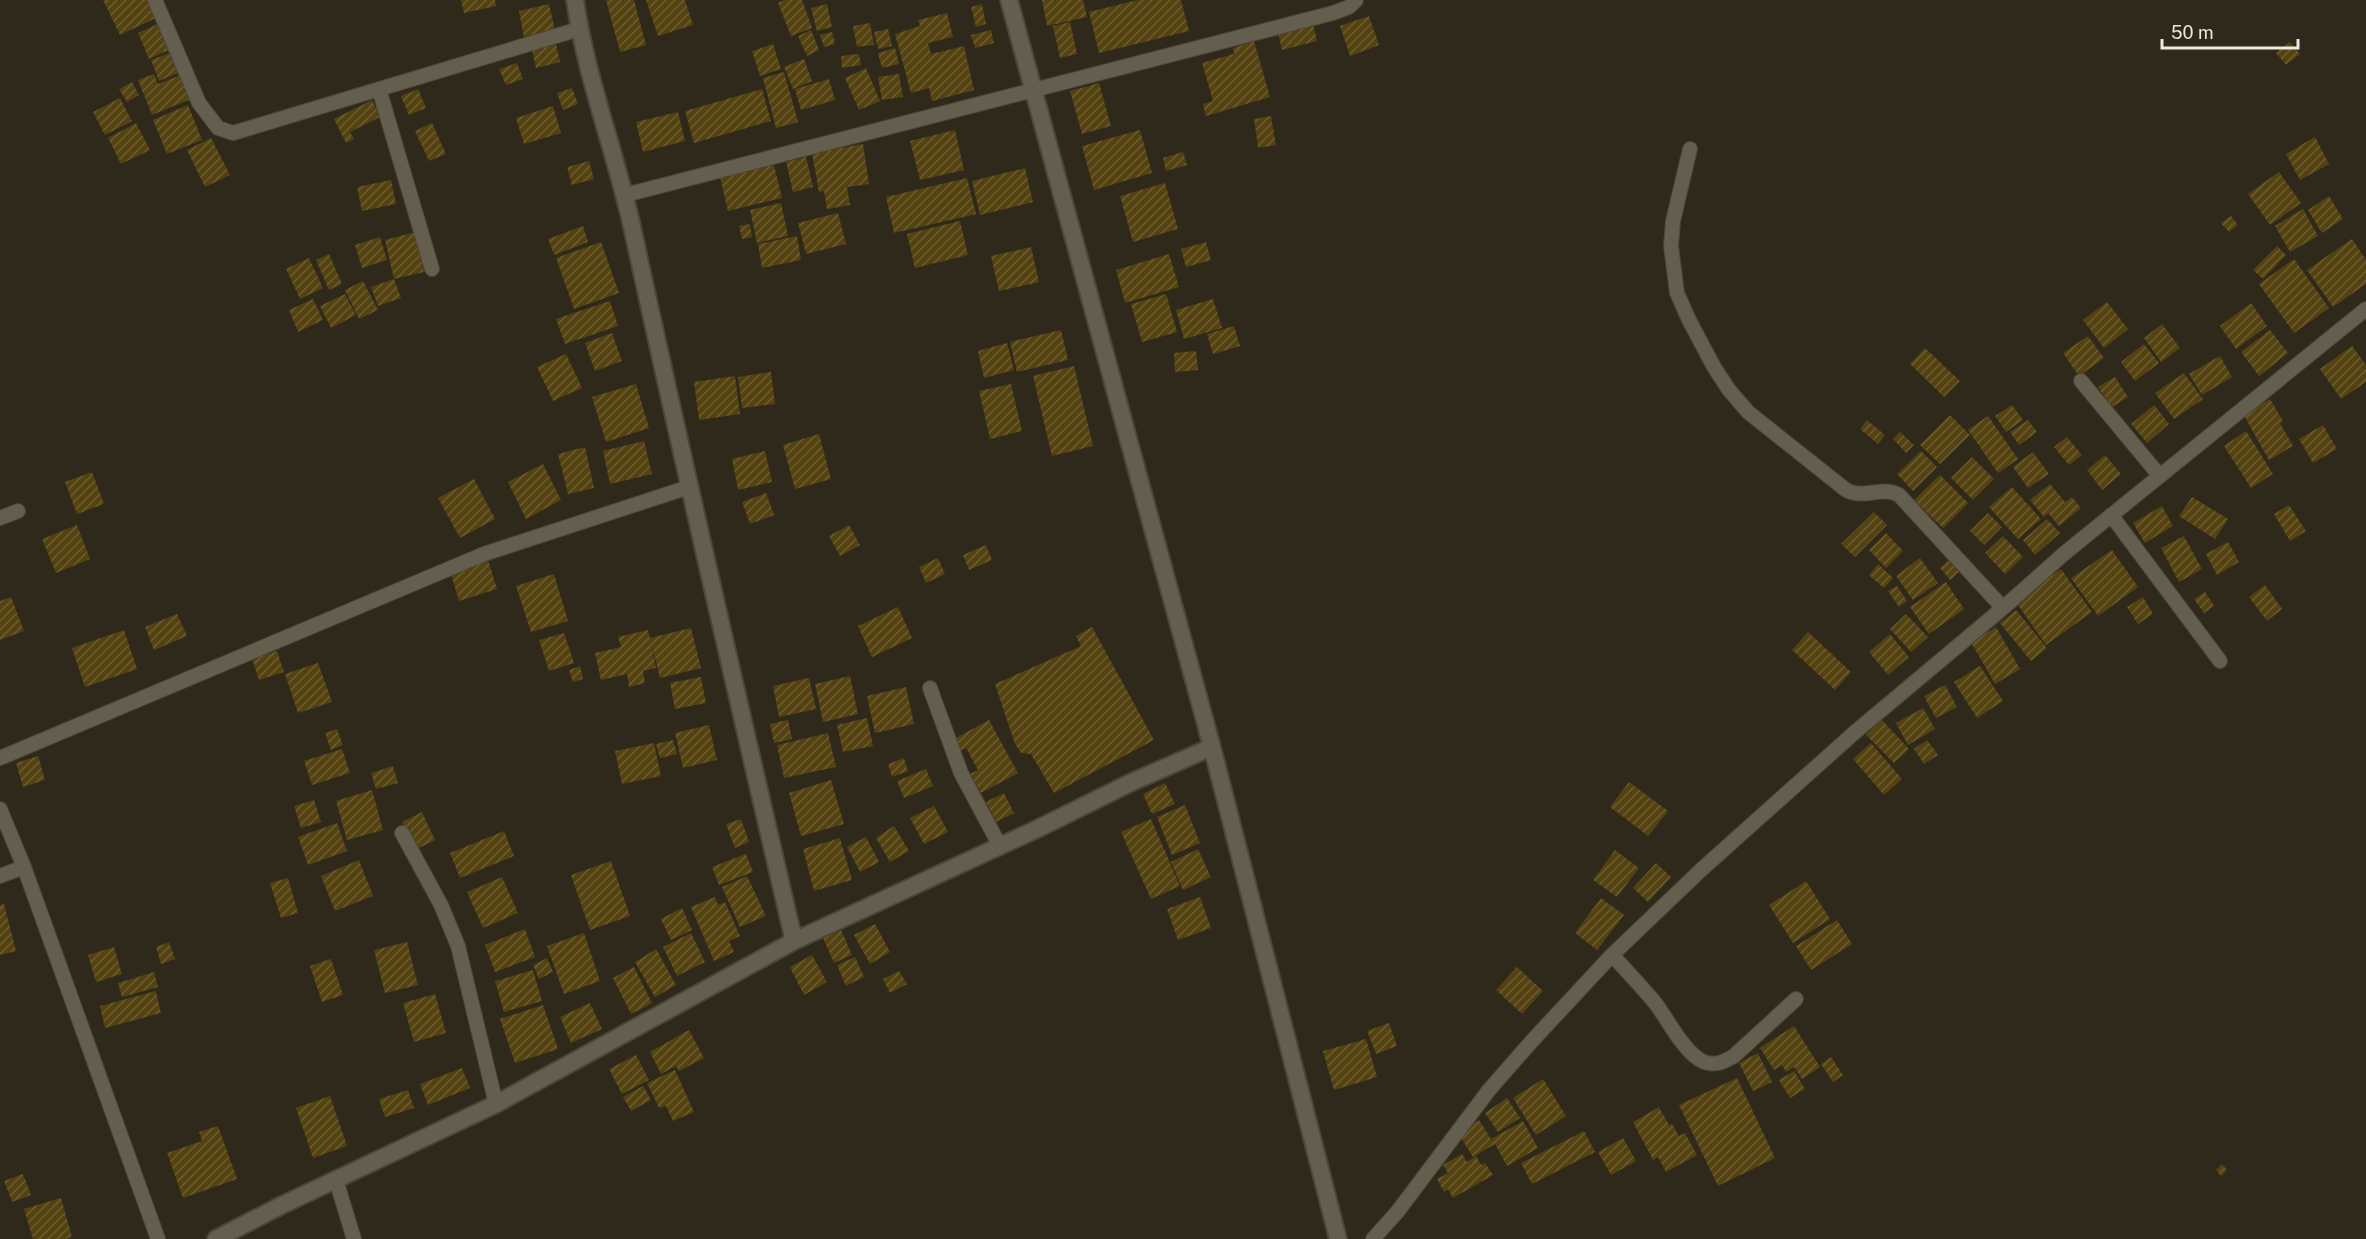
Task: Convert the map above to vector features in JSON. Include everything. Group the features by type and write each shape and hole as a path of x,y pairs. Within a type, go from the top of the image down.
{"street":[{"path":"155,0 199,103 218,128 232,133 245,131 579,29"},
{"path":"575,0 579,29 625,195 689,488 794,940"},
{"path":"1009,0 1212,747 1338,1239"},
{"path":"625,195 1333,13 1349,8 1356,0"},
{"path":"379,89 432,269"},
{"path":"1690,149 1673,221 1671,246 1677,293 1689,320 1729,390 1748,412 1846,490 1860,495 1886,491 1899,495 2003,608"},
{"path":"1373,1239 1398,1211 1488,1090 1612,954 1702,869 1854,733 2066,552 2366,309"},
{"path":"2081,381 2159,475"},
{"path":"0,758 484,555 689,488"},
{"path":"0,519 18,511"},
{"path":"2111,515 2220,661"},
{"path":"930,688 961,773 1000,846"},
{"path":"216,1239 496,1104 794,940 1212,747"},
{"path":"0,809 24,867 158,1239"},
{"path":"402,833 441,905 458,946 496,1104"},
{"path":"0,876 24,867"},
{"path":"1612,954 1655,1003 1688,1050 1705,1062 1715,1064 1734,1056 1796,999"},
{"path":"336,1180 354,1239"}],"building":[{"path":"103,0 150,0 158,17 120,35"},
{"path":"461,0 495,0 496,6 464,13"},
{"path":"606,0 634,0 646,45 620,52"},
{"path":"646,0 685,0 693,25 658,36"},
{"path":"785,0 802,0 812,28 791,36 778,3"},
{"path":"1042,0 1083,0 1087,17 1047,26"},
{"path":"1138,0 1181,0 1189,31 1099,53 1089,12"},
{"path":"549,4 555,30 524,37 519,11"},
{"path":"827,4 832,27 817,31 811,8"},
{"path":"982,4 986,24 976,27 971,7"},
{"path":"947,13 953,37 928,43 931,54 964,46 974,90 932,101 929,88 911,93 895,34 920,26 918,20"},
{"path":"1369,16 1379,45 1350,56 1340,26"},
{"path":"162,22 173,48 149,59 138,33"},
{"path":"1070,22 1077,54 1060,58 1053,26"},
{"path":"870,23 874,45 857,47 853,26"},
{"path":"1313,24 1317,41 1282,50 1278,33"},
{"path":"888,29 892,46 878,49 874,32"},
{"path":"811,30 819,50 807,56 798,36"},
{"path":"991,30 994,43 975,48 971,35"},
{"path":"832,32 835,44 824,47 820,35"},
{"path":"1254,41 1270,97 1206,116 1203,104 1213,101 1202,63 1234,54 1233,48"},
{"path":"2290,42 2300,54 2286,65 2276,53"},
{"path":"556,44 560,62 536,68 532,50"},
{"path":"773,44 781,69 760,76 752,51"},
{"path":"895,48 899,64 882,68 878,53"},
{"path":"175,51 183,71 159,81 151,60"},
{"path":"859,54 861,65 842,68 841,56"},
{"path":"804,59 812,81 793,89 784,67"},
{"path":"517,63 523,79 506,85 499,69"},
{"path":"866,68 880,101 859,110 845,78"},
{"path":"784,72 798,122 776,128 763,78"},
{"path":"186,73 196,97 152,115 138,80 154,74 158,84"},
{"path":"899,74 903,97 882,100 878,77"},
{"path":"829,79 835,100 801,110 795,89"},
{"path":"132,82 139,95 127,102 119,89"},
{"path":"1099,83 1111,126 1082,134 1070,91"},
{"path":"572,88 578,104 563,110 557,93"},
{"path":"418,89 426,108 409,115 401,96"},
{"path":"762,89 771,121 694,143 685,111"},
{"path":"120,98 132,121 105,135 93,112"},
{"path":"372,100 380,117 350,132 354,139 346,143 334,119"},
{"path":"188,105 202,140 167,154 153,120"},
{"path":"553,106 561,133 524,144 516,118"},
{"path":"678,112 685,141 643,152 636,122"},
{"path":"1271,116 1276,145 1258,148 1254,119"},
{"path":"136,123 150,150 121,164 108,138"},
{"path":"432,123 446,154 429,161 415,131"},
{"path":"955,130 964,170 920,180 910,141"},
{"path":"1140,130 1152,173 1094,190 1082,146"},
{"path":"2315,137 2329,164 2300,180 2286,154"},
{"path":"211,138 230,175 205,187 187,150"},
{"path":"863,144 869,184 847,187 850,205 827,209 824,191 819,192 812,153"},
{"path":"1183,152 1187,165 1166,171 1163,158"},
{"path":"806,157 813,187 793,192 786,162"},
{"path":"589,161 594,179 572,185 567,167"},
{"path":"774,165 782,198 728,211 720,177"},
{"path":"1025,168 1033,202 980,215 972,181"},
{"path":"2279,172 2301,203 2270,225 2248,194"},
{"path":"967,178 976,214 894,233 886,197"},
{"path":"391,180 396,204 362,211 357,187"},
{"path":"1165,183 1178,229 1133,242 1120,196"},
{"path":"2329,196 2343,219 2322,233 2308,210"},
{"path":"781,203 788,236 757,243 750,210"},
{"path":"2303,209 2318,236 2290,252 2275,226"},
{"path":"838,213 846,244 806,254 798,223"},
{"path":"2231,216 2238,225 2229,232 2221,223"},
{"path":"960,221 968,255 915,268 907,234"},
{"path":"750,224 752,237 742,239 739,226"},
{"path":"583,226 588,242 554,255 548,239"},
{"path":"415,232 424,272 394,279 385,240"},
{"path":"797,236 801,260 762,268 758,244"},
{"path":"380,237 387,260 362,268 355,245"},
{"path":"2352,239 2366,260 2366,284 2333,307 2307,270"},
{"path":"601,242 619,293 574,309 556,258"},
{"path":"1206,242 1211,260 1186,267 1181,249"},
{"path":"2277,246 2286,255 2263,279 2253,270"},
{"path":"1031,247 1039,282 999,291 991,256"},
{"path":"329,254 342,284 329,290 316,260"},
{"path":"1169,254 1179,287 1125,303 1116,270"},
{"path":"309,258 323,288 300,299 286,269"},
{"path":"2294,259 2329,308 2294,333 2259,284"},
{"path":"394,279 401,298 378,306 371,287"},
{"path":"363,281 378,310 359,319 345,290"},
{"path":"345,294 356,315 331,328 320,306"},
{"path":"1166,294 1177,332 1142,342 1131,304"},
{"path":"313,299 323,320 298,332 289,310"},
{"path":"1213,299 1222,328 1184,339 1176,310"},
{"path":"610,301 618,326 565,344 556,319"},
{"path":"2107,302 2128,329 2104,348 2083,320"},
{"path":"2251,303 2267,326 2236,349 2220,326"},
{"path":"2162,324 2180,348 2161,362 2144,338"},
{"path":"1234,326 1240,346 1213,354 1207,334"},
{"path":"1061,330 1068,360 1017,372 1010,342"},
{"path":"2270,330 2288,353 2259,376 2241,352"},
{"path":"612,333 622,361 595,371 585,343"},
{"path":"2088,336 2104,358 2079,376 2063,353"},
{"path":"1007,343 1014,370 984,378 978,351"},
{"path":"2144,344 2159,363 2135,381 2121,362"},
{"path":"2352,346 2366,365 2366,382 2341,399 2320,369"},
{"path":"1925,348 1960,381 1944,397 1910,364"},
{"path":"1196,351 1198,370 1175,372 1174,353"},
{"path":"566,354 582,388 553,401 537,367"},
{"path":"2220,356 2232,377 2202,395 2189,374"},
{"path":"1074,366 1093,446 1052,456 1033,376"},
{"path":"771,372 775,404 742,408 738,377"},
{"path":"2184,373 2203,399 2174,419 2155,393"},
{"path":"735,376 740,414 699,420 694,382"},
{"path":"2115,377 2128,397 2112,407 2098,387"},
{"path":"636,384 649,428 606,442 592,397"},
{"path":"1011,384 1022,431 990,439 979,391"},
{"path":"2270,399 2283,421 2280,423 2293,446 2269,460 2243,414"},
{"path":"2012,405 2023,420 2006,432 1995,416"},
{"path":"2154,405 2169,424 2147,443 2131,424"},
{"path":"1950,415 1970,435 1940,464 1920,445"},
{"path":"1988,416 2018,459 1998,473 1968,430"},
{"path":"1867,420 1885,435 1878,444 1860,429"},
{"path":"2028,420 2037,432 2019,445 2010,432"},
{"path":"2323,425 2337,449 2313,463 2299,439"},
{"path":"2246,431 2273,474 2251,488 2224,446"},
{"path":"1900,432 1914,445 1906,453 1893,439"},
{"path":"819,434 831,479 795,489 783,445"},
{"path":"2067,437 2082,455 2069,465 2054,447"},
{"path":"644,441 652,474 610,484 603,451"},
{"path":"585,447 594,488 568,494 558,454"},
{"path":"765,451 772,482 738,490 732,459"},
{"path":"1921,451 1937,467 1913,491 1897,474"},
{"path":"2033,452 2049,474 2028,488 2013,467"},
{"path":"2105,455 2121,474 2102,490 2087,470"},
{"path":"1972,457 1994,479 1973,500 1951,478"},
{"path":"543,464 561,500 526,519 508,482"},
{"path":"92,472 104,504 77,514 65,482"},
{"path":"1940,475 1968,503 1943,528 1914,500"},
{"path":"474,479 495,519 460,538 438,498"},
{"path":"2050,484 2065,502 2072,497 2081,508 2059,526 2048,513 2044,517 2030,500"},
{"path":"2012,487 2041,519 2018,539 1989,507"},
{"path":"766,493 774,515 750,524 742,502"},
{"path":"2192,497 2228,519 2215,539 2179,516"},
{"path":"2289,505 2306,531 2290,541 2274,514"},
{"path":"2162,506 2173,526 2145,543 2133,523"},
{"path":"1874,512 1887,525 1855,557 1841,544"},
{"path":"1988,513 2002,527 1984,545 1970,531"},
{"path":"2047,519 2060,533 2035,555 2023,540"},
{"path":"77,525 90,559 56,573 42,539"},
{"path":"849,525 860,545 840,556 829,536"},
{"path":"1886,533 1903,551 1886,568 1869,550"},
{"path":"2003,536 2023,557 2005,574 1985,553"},
{"path":"2184,536 2202,569 2179,582 2161,548"},
{"path":"2228,542 2239,562 2217,575 2206,554"},
{"path":"986,545 992,560 969,570 963,555"},
{"path":"2112,550 2138,587 2098,616 2071,578"},
{"path":"938,558 945,574 926,583 919,567"},
{"path":"1920,558 1938,583 1913,600 1896,576"},
{"path":"1951,558 1961,570 1950,580 1940,568"},
{"path":"488,560 497,589 459,601 450,571"},
{"path":"1878,564 1893,578 1884,588 1869,575"},
{"path":"2061,569 2092,612 2046,645 2016,602"},
{"path":"554,574 568,621 531,632 516,586"},
{"path":"1946,582 1964,609 1929,634 1910,607"},
{"path":"2265,585 2282,609 2267,621 2249,597"},
{"path":"1897,586 1907,601 1899,607 1888,591"},
{"path":"2205,592 2214,606 2204,613 2194,599"},
{"path":"11,597 24,631 0,640 0,601"},
{"path":"2143,597 2153,614 2138,624 2127,607"},
{"path":"898,607 912,638 872,657 858,626"},
{"path":"2016,610 2047,648 2031,661 2000,623"},
{"path":"177,614 187,636 154,650 145,627"},
{"path":"1906,614 1928,637 1911,652 1890,629"},
{"path":"1092,627 1154,740 1054,793 1031,754 1021,753 1015,744 995,684 1081,646 1076,636"},
{"path":"1996,627 2020,669 1995,684 1971,642"},
{"path":"691,628 701,668 660,678 651,642 656,668 643,671 645,683 629,687 627,674 601,680 595,653 621,647 618,637 648,630 650,638"},
{"path":"124,630 137,669 85,687 72,648"},
{"path":"1808,632 1851,672 1835,690 1792,650"},
{"path":"564,633 574,663 549,671 539,640"},
{"path":"1890,634 1909,657 1888,675 1869,652"},
{"path":"277,651 284,672 259,680 252,659"},
{"path":"318,663 332,702 298,713 285,674"},
{"path":"580,666 583,679 573,682 569,670"},
{"path":"1980,666 2003,701 1977,718 1954,682"},
{"path":"850,676 858,714 823,722 815,684"},
{"path":"701,677 706,703 675,709 670,683"},
{"path":"809,678 816,709 779,717 773,686"},
{"path":"1945,685 1957,707 1936,718 1924,696"},
{"path":"906,687 914,724 875,733 867,696"},
{"path":"1923,708 1935,729 1908,745 1896,723"},
{"path":"867,718 873,746 843,752 837,725"},
{"path":"788,720 792,739 774,743 770,724"},
{"path":"989,720 1018,773 981,793 970,774 978,770 966,748 958,752 952,740"},
{"path":"1882,720 1909,749 1894,763 1866,735"},
{"path":"709,725 717,760 683,768 675,733"},
{"path":"337,729 343,745 331,750 325,733"},
{"path":"828,733 836,767 784,778 777,745"},
{"path":"673,740 677,754 660,758 656,744"},
{"path":"1927,740 1938,755 1924,764 1914,749"},
{"path":"654,743 661,776 622,784 615,751"},
{"path":"1871,743 1902,779 1884,795 1853,759"},
{"path":"342,749 350,773 312,785 304,761"},
{"path":"38,756 45,780 23,787 16,763"},
{"path":"904,758 908,771 892,777 888,764"},
{"path":"393,766 398,783 376,789 371,773"},
{"path":"926,769 933,786 904,798 897,781"},
{"path":"831,780 844,824 801,836 789,793"},
{"path":"1629,782 1668,811 1648,836 1610,807"},
{"path":"1165,783 1175,804 1152,814 1143,794"},
{"path":"372,790 383,830 347,840 336,801"},
{"path":"1004,793 1014,813 996,822 986,802"},
{"path":"314,800 321,822 301,828 294,806"},
{"path":"1185,805 1200,843 1172,855 1157,817"},
{"path":"934,806 948,832 924,844 910,818"},
{"path":"422,812 435,840 415,850 402,822"},
{"path":"741,819 749,842 735,848 726,824"},
{"path":"1151,819 1180,886 1151,899 1121,832"},
{"path":"337,823 347,851 308,865 298,837"},
{"path":"894,826 909,851 890,862 876,838"},
{"path":"504,831 514,856 460,878 450,853"},
{"path":"866,837 879,862 860,872 847,847"},
{"path":"840,838 852,880 814,891 803,849"},
{"path":"1198,849 1211,877 1183,890 1171,862"},
{"path":"1615,850 1639,868 1617,897 1593,880"},
{"path":"746,854 753,872 719,885 712,867"},
{"path":"359,860 373,896 335,911 321,876"},
{"path":"611,861 630,916 590,930 571,875"},
{"path":"1656,863 1671,877 1648,902 1633,888"},
{"path":"747,876 766,916 740,927 722,887"},
{"path":"502,877 518,913 483,928 467,892"},
{"path":"288,878 298,913 281,918 270,883"},
{"path":"1806,881 1830,919 1793,943 1769,905"},
{"path":"715,897 718,905 725,902 740,936 729,941 734,952 714,961 691,907"},
{"path":"1200,897 1211,928 1178,940 1167,909"},
{"path":"1601,898 1624,915 1597,950 1575,933"},
{"path":"4,904 16,951 0,955 0,905"},
{"path":"682,908 692,930 671,940 661,919"},
{"path":"1837,920 1852,944 1811,970 1796,946"},
{"path":"875,924 890,952 870,964 854,935"},
{"path":"525,929 535,957 495,972 485,945"},
{"path":"841,930 852,955 834,963 823,938"},
{"path":"584,933 600,981 564,994 547,946"},
{"path":"691,933 705,962 677,976 663,947"},
{"path":"169,942 175,959 161,964 156,947"},
{"path":"407,942 418,985 385,993 374,950"},
{"path":"114,947 122,974 96,982 88,955"},
{"path":"656,949 676,985 655,997 635,962"},
{"path":"812,955 827,982 804,995 790,967"},
{"path":"855,957 864,977 846,986 837,965"},
{"path":"547,958 553,972 539,979 533,965"},
{"path":"331,959 343,995 322,1002 310,966"},
{"path":"634,967 652,1003 631,1014 613,978"},
{"path":"1517,967 1543,991 1522,1014 1496,990"},
{"path":"533,970 542,1001 504,1012 495,981"},
{"path":"899,971 907,984 890,993 883,979"},
{"path":"154,972 158,987 122,997 118,983"},
{"path":"156,991 161,1013 105,1028 100,1006"},
{"path":"435,994 446,1033 414,1042 403,1003"},
{"path":"590,1003 602,1029 571,1043 560,1017"},
{"path":"543,1005 558,1049 515,1063 500,1019"},
{"path":"1389,1023 1397,1046 1376,1054 1367,1031"},
{"path":"1794,1026 1820,1067 1802,1079 1794,1067 1786,1072 1782,1065 1774,1070 1760,1048"},
{"path":"689,1030 704,1058 679,1071 676,1066 661,1074 650,1052"},
{"path":"1366,1039 1377,1077 1334,1090 1323,1051"},
{"path":"1758,1053 1772,1082 1753,1091 1739,1063"},
{"path":"636,1055 649,1080 622,1094 609,1069"},
{"path":"1831,1057 1843,1075 1833,1082 1821,1064"},
{"path":"462,1068 470,1088 428,1105 420,1084"},
{"path":"675,1070 694,1112 673,1121 666,1106 659,1108 647,1083"},
{"path":"1794,1071 1805,1089 1790,1098 1779,1080"},
{"path":"1737,1078 1775,1158 1718,1186 1679,1105"},
{"path":"1543,1079 1566,1116 1536,1135 1513,1098"},
{"path":"643,1086 651,1100 631,1111 623,1097"},
{"path":"408,1090 414,1108 385,1117 379,1099"},
{"path":"330,1096 347,1146 313,1158 296,1108"},
{"path":"1507,1098 1520,1118 1498,1132 1485,1113"},
{"path":"1659,1107 1669,1125 1672,1124 1679,1136 1685,1133 1697,1155 1666,1172 1658,1157 1653,1160 1633,1122"},
{"path":"1479,1120 1491,1139 1523,1121 1538,1148 1507,1166 1495,1144 1473,1157 1458,1133"},
{"path":"218,1126 237,1179 183,1198 167,1153 202,1141 199,1132"},
{"path":"1584,1131 1595,1152 1532,1184 1521,1163"},
{"path":"1623,1138 1636,1161 1611,1175 1598,1152"},
{"path":"1462,1154 1467,1162 1476,1156 1481,1165 1485,1163 1493,1175 1453,1198 1448,1189 1444,1192 1437,1179 1448,1173 1443,1165"},
{"path":"2222,1164 2227,1170 2221,1176 2216,1170"},
{"path":"23,1174 31,1195 12,1202 4,1181"},
{"path":"61,1198 72,1237 33,1239 24,1209"}]}
